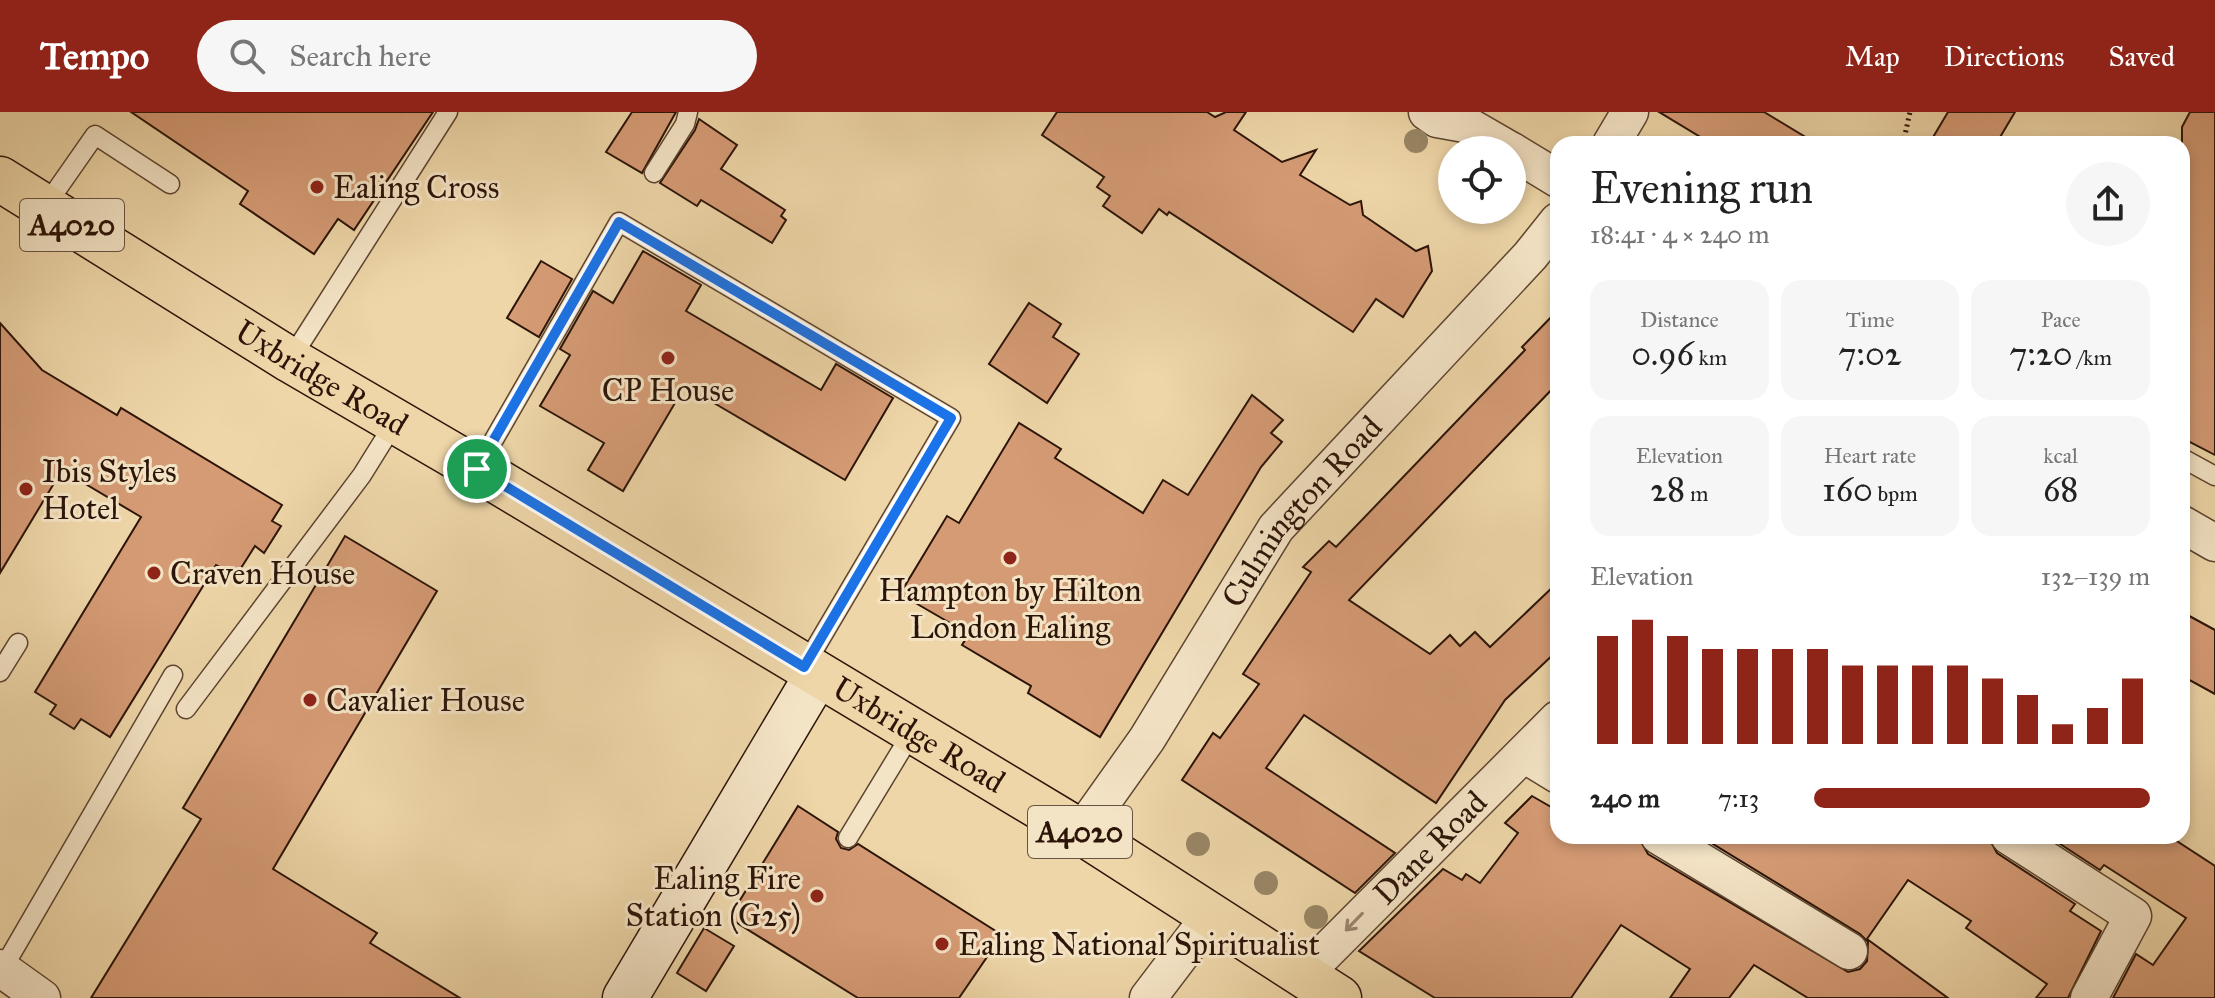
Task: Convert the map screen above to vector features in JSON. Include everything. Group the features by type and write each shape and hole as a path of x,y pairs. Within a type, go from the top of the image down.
{"main road":[{"name":"Uxbridge Road","path":"0,179 290,360 1081,832 1339,998"}],"street":[{"path":"1616,136 1630,112"},
{"path":"1432,115 1465,124 1485,136"},
{"path":"1526,160 1550,174"},
{"name":"Culmington Road","path":"1081,832 1147,739 1276,528 1550,231"},
{"path":"2190,529 2215,543"},
{"path":"636,994 810,671"},
{"name":"Dane Road","path":"1303,975 1550,727"},
{"path":"1524,754 1550,770"},
{"path":"1672,844 1849,951"},
{"path":"2021,844 2133,916 2089,998"},
{"path":"1148,998 1211,915"},
{"path":"1,969 42,998"}],"lane":[{"path":"290,360 448,112"},
{"path":"654,173 685,124 688,112"},
{"path":"44,208 95,135 170,184"},
{"path":"477,469 619,222 951,418 810,671"},
{"path":"186,709 362,475 395,422"},
{"path":"2190,462 2215,476"},
{"path":"0,672 18,643"},
{"path":"1,969 173,675"},
{"path":"848,838 913,731"}],"path":[{"path":"1905,136 1910,112"}],"building":[{"name":"Ealing Cross","path":"131,112 433,112 354,230 338,219 314,254 240,204 248,191"},
{"path":"632,112 676,112 642,173 606,152"},
{"path":"1057,112 1207,112 1215,117 1226,112 1246,112 1234,130 1282,162 1316,150 1300,175 1350,205 1361,201 1363,215 1416,251 1428,246 1432,271 1403,317 1376,299 1353,332 1169,212 1167,215 1159,209 1142,233 1103,206 1110,196 1097,187 1104,177 1042,135"},
{"path":"1659,112 1764,112 1804,136 1699,136"},
{"path":"1948,112 2015,112 2001,136 1934,136"},
{"path":"2190,112 2215,112 2215,455 2190,442 2190,136 2182,136 2182,127"},
{"path":"699,119 737,145 721,169 785,210 781,216 786,220 772,243 701,200 697,206 660,183"},
{"name":"CP House","path":"643,251 701,285 686,311 821,390 836,364 893,398 845,480 685,386 623,491 588,470 604,443 540,406 570,355 560,349 593,291 613,303"},
{"path":"541,261 572,279 539,337 507,318"},
{"path":"1029,303 1061,324 1053,337 1079,354 1047,403 989,364"},
{"path":"1550,318 1550,391 1349,600 1430,654 1450,635 1460,646 1475,632 1490,647 1550,590 1550,658 1505,700 1436,803 1304,715 1266,768 1395,853 1355,893 1182,780 1213,733 1220,738 1259,684 1243,674 1311,572 1303,567 1329,541 1336,547 1525,350 1522,347"},
{"name":"Craven House","path":"0,323 42,370 117,415 121,408 282,505 272,521 281,526 264,553 255,546 236,576 216,565 110,737 81,719 74,729 50,714 56,705 35,692 141,517 62,470 0,573"},
{"path":"1252,395 1283,420 1271,433 1282,442 1261,467 1100,737 1028,693 1031,686 962,645 969,634 900,594 947,516 959,523 1019,423 1061,449 1055,458 1143,513 1163,480 1188,495"},
{"path":"345,536 437,591 273,869 377,933 370,943 460,998 91,998 201,819 183,808"},
{"path":"2190,616 2215,630 2215,694 2190,680"},
{"path":"1532,796 1550,806 1550,844 1642,844 1648,854 1848,972 1860,969 1867,961 1868,942 1860,934 1713,844 1992,844 1997,853 2075,904 2070,911 2101,931 2068,998 2036,998 2047,984 1966,928 1971,921 1908,880 1867,939 1948,998 1808,998 1754,965 1729,998 1670,998 1690,969 1621,925 1571,998 1435,998 1359,951 1443,869 1462,880 1466,874 1480,883 1518,833 1505,823"},
{"path":"798,806 838,832 836,839 841,848 849,850 858,844 1002,935 959,998 858,998 729,918"},
{"path":"2060,844 2181,844 2215,866 2215,998 2113,998 2136,954 2153,965 2186,918 2104,865 2100,870"},
{"path":"704,928 734,946 706,991 677,973"}],"place":[{"name":"Ealing Cross","path":"317,187"},
{"name":"CP House","path":"668,358"},
{"name":"Ibis Styles Hotel","path":"26,489"},
{"name":"Hampton by Hilton London Ealing","path":"1010,558"},
{"name":"Craven House","path":"154,573"},
{"name":"Cavalier House","path":"310,700"},
{"name":"Ealing Fire Station (G25)","path":"817,896"},
{"name":"Ealing National Spiritualist","path":"942,944"}],"route":[{"path":"619,222 951,418 804,667 477,469 619,222"}]}
